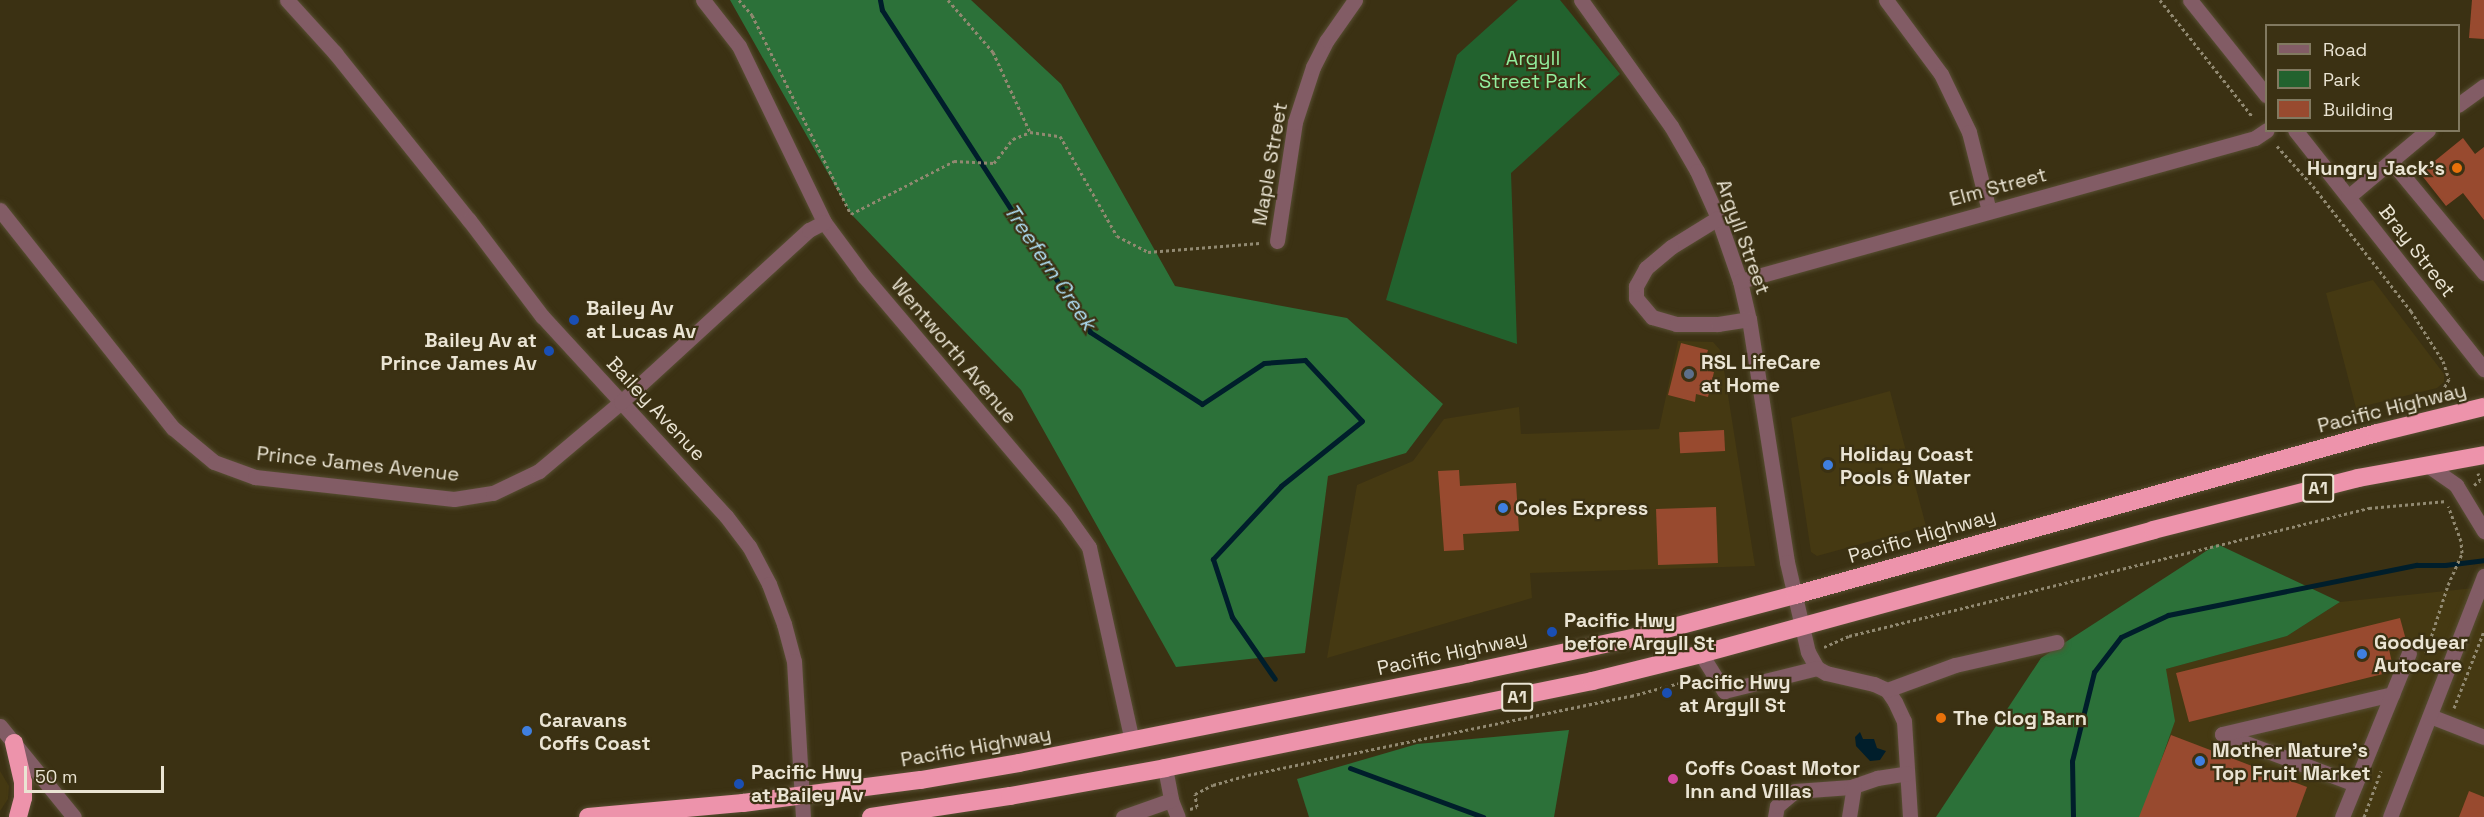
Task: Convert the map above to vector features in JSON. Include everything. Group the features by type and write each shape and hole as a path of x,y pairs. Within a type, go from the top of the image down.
{"highway":[{"name":"Pacific Highway","path":"588,817 801,796 921,780 1132,741 1527,661 1632,638 1795,595 2377,433 2484,407"},
{"name":"A1","path":"871,817 1010,796 1165,768 1492,703 1701,654 2153,530 2358,478 2484,455"},
{"path":"14,743 23,782 23,798 18,817"}],"street":[{"name":"Bailey Avenue","path":"287,0 350,72 542,316 726,516 749,546 769,584 784,624 794,661 803,817"},
{"name":"Wentworth Avenue","path":"703,0 739,46 824,222 864,276 1064,512 1089,547 1132,741"},
{"name":"Maple Street","path":"1277,241 1295,122 1313,68 1327,40 1356,0"},
{"name":"Argyll Street","path":"1581,0 1671,126 1718,218 1740,281 1749,319 1787,562 1808,652 1817,668"},
{"path":"1886,0 1941,74 1969,132 1989,211"},
{"path":"2190,0 2265,94"},
{"path":"2460,104 2484,86"},
{"name":"Elm Street","path":"1740,281 2255,138 2265,131"},
{"name":"Bray Street","path":"2297,132 2484,369"},
{"path":"2348,197 2426,132"},
{"path":"2391,161 2484,273"},
{"name":"Prince James Avenue","path":"0,210 173,428 214,462 255,477 454,498 493,493 538,471 621,402 809,230 824,222"},
{"path":"1718,218 1671,247 1646,268 1636,286 1636,298 1652,317 1676,324 1718,324 1749,319"},
{"path":"2426,464 2456,485 2484,531"},
{"path":"2390,817 2483,578"},
{"path":"1887,690 1955,665 2056,642"},
{"path":"2342,817 2409,653"},
{"path":"1701,654 1724,691 1817,668 1834,676 1874,684 1887,690 1904,721 1910,817"},
{"path":"2355,784 2222,734 2392,694"},
{"path":"2430,716 2484,737"},
{"path":"0,726 74,817"},
{"path":"1165,768 1171,800 1178,817"},
{"path":"1775,817 1777,806 1795,791 1854,786 1907,773"},
{"path":"1849,817 1854,786"},
{"path":"1123,817 1171,800"}],"path":[{"path":"739,0 752,15 851,214 954,161 994,163 1013,139 1030,132 1060,136 1117,236 1148,252 1277,241"},
{"path":"948,0 993,52 1030,132"},
{"path":"2160,0 2252,116"},
{"path":"2277,146 2313,186 2411,311 2445,367 2449,379 2444,388"},
{"path":"2478,473 2480,481"},
{"path":"2424,660 2451,577 2462,553 2461,541 2446,502"},
{"path":"2448,723 2484,631"}],"shaded area":[{"path":"2373,280 2444,374 2444,382 2437,388 2356,408 2326,293"},
{"path":"1678,341 1713,342 1721,351 1755,566 1530,573 1532,598 1327,658 1357,485 1413,461 1444,419 1519,407 1521,434 1659,429"},
{"path":"1890,391 1926,526 1817,556 1811,552 1791,418"},
{"path":"2484,587 2484,817 2141,817 2166,669 2287,636 2340,602"},
{"path":"0,771 9,786 8,799 0,811"}],"green space":[{"path":"730,0 971,0 1061,84 1175,286 1347,318 1443,404 1406,453 1328,476 1305,653 1176,667 1021,390 851,214"},
{"name":"Argyll Street Park","path":"1518,0 1560,0 1620,74 1511,173 1517,344 1386,300 1457,55"},
{"path":"2217,544 2340,602 2287,636 2166,669 2175,721 2141,817 1936,817 2041,658"},
{"path":"1569,730 1554,817 1309,817 1297,779 1417,744"}],"water":[{"path":"1860,732 1863,739 1874,739 1877,748 1886,751 1880,760 1870,761 1856,746 1855,737"}],"building":[{"path":"2472,0 2484,0 2484,39 2469,38"},
{"path":"2463,138 2475,154 2484,147 2484,220 2463,193 2446,206 2420,173"},
{"path":"1681,343 1708,350 1703,369 1714,372 1708,397 1696,394 1695,402 1668,395"},
{"path":"1724,430 1725,451 1680,453 1679,432"},
{"path":"1459,470 1460,486 1516,483 1519,531 1463,534 1464,550 1444,551 1438,471"},
{"path":"1716,507 1718,563 1658,565 1656,509"},
{"path":"2400,618 2406,640 2388,645 2393,667 2391,672 2189,722 2176,673"},
{"name":"Mother Nature's Top Fruit Market","path":"2171,735 2307,787 2296,817 2139,817"},
{"path":"2469,791 2484,797 2484,817 2459,817"}],"waterway":[{"name":"Treefern Creek","path":"880,0 882,10 1090,332 1202,404 1264,363 1305,360 1362,421 1281,486 1213,559 1232,617 1275,679"},
{"path":"2073,817 2072,761 2094,672 2121,637 2168,615 2417,565 2445,565 2484,560"},
{"path":"1350,768 1483,817"}],"place":[{"name":"Hungry Jack's","path":"2457,168"},
{"name":"Bailey Av at Lucas Av","path":"574,320"},
{"name":"Bailey Av at Prince James Av","path":"549,351"},
{"name":"RSL LifeCare at Home","path":"1689,374"},
{"name":"Holiday Coast Pools & Water","path":"1828,465"},
{"name":"Coles Express","path":"1503,508"},
{"name":"Pacific Hwy before Argyll St","path":"1552,632"},
{"name":"Goodyear Autocare","path":"2362,654"},
{"name":"Pacific Hwy at Argyll St","path":"1667,693"},
{"name":"The Clog Barn","path":"1941,718"},
{"name":"Caravans Coffs Coast","path":"527,731"},
{"name":"Mother Nature's Top Fruit Market","path":"2200,761"},
{"name":"Coffs Coast Motor Inn and Villas","path":"1673,779"},
{"name":"Pacific Hwy at Bailey Av","path":"739,784"}]}
